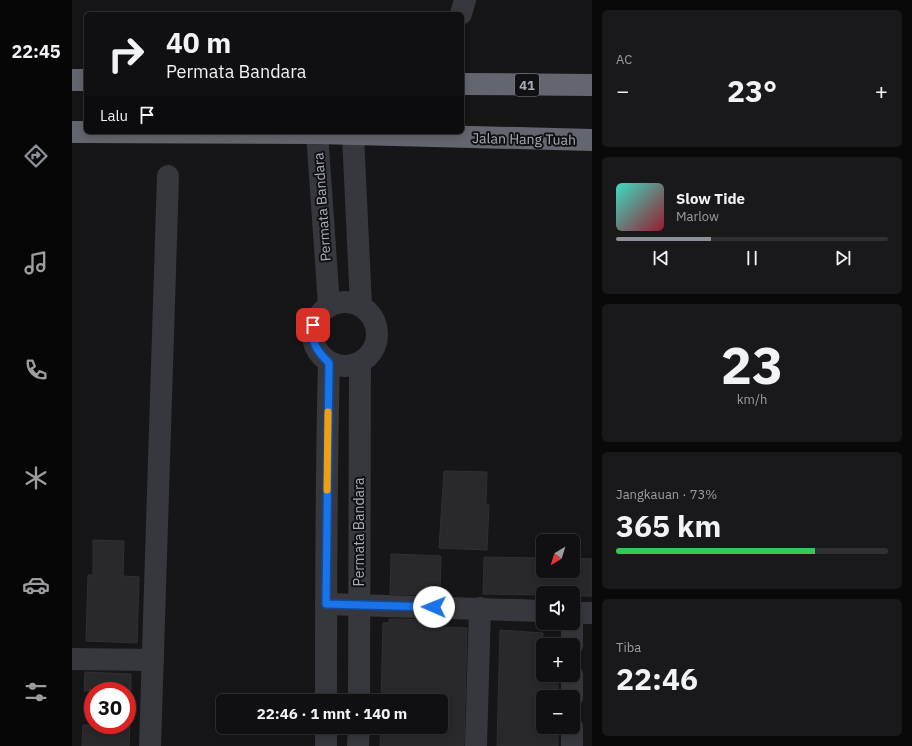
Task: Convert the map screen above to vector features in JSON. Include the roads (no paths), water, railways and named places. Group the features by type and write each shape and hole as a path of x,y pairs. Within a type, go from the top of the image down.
{"highway":[{"path":"72,80 84,80"},
{"name":"41","path":"464,84 592,85"},
{"name":"Jalan Hang Tuah","path":"72,132 84,132"},
{"name":"Jalan Hang Tuah","path":"354,134 592,140"}],"street":[{"path":"462,12 465,0"},
{"name":"Permata Bandara","path":"317,134 329,305"},
{"path":"354,134 361,306"},
{"path":"150,746 168,176"},
{"path":"344,302 361,306 374,318 378,336 376,346 370,356 360,363 344,366 329,363 318,352 313,344 312,334 316,317 329,305 344,302"},
{"path":"326,694 328,506 326,462 329,363"},
{"name":"Permata Bandara","path":"359,694 360,363"},
{"path":"328,506 359,507"},
{"path":"326,604 536,611"},
{"path":"476,746 480,608"},
{"path":"580,613 592,613"},
{"path":"72,659 153,660"},
{"path":"326,734 326,746"},
{"path":"358,734 358,746"},
{"path":"572,734 572,746"}]}
